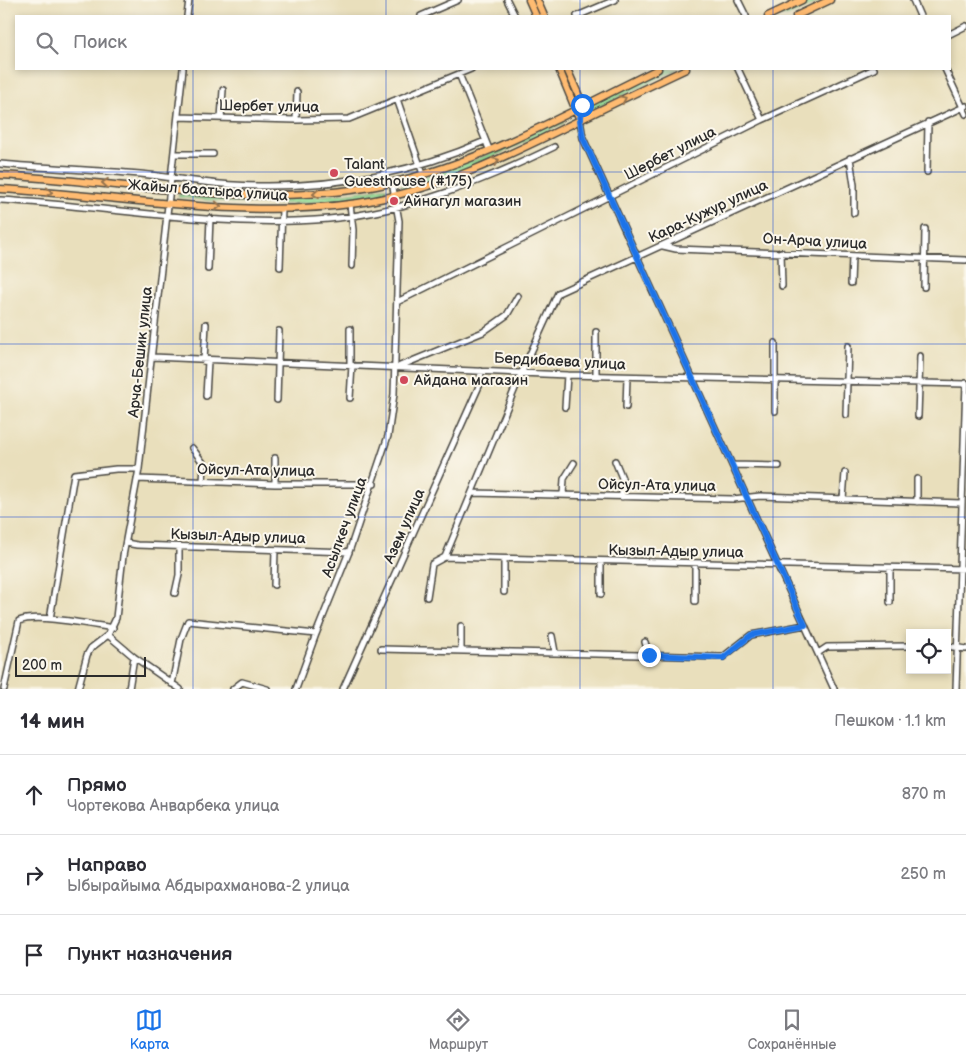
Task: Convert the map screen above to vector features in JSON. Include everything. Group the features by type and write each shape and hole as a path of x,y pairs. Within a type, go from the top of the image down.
{"main road":[{"path":"529,0 536,15"},
{"path":"537,0 544,15"},
{"path":"770,15 802,0"},
{"path":"798,15 830,0"},
{"path":"560,70 579,106"},
{"path":"567,70 579,106 580,120"},
{"name":"Жайыл баатыра улица","path":"0,175 282,196 332,192 392,182 424,174 489,149 656,70"},
{"name":"Жайыл баатыра улица","path":"0,189 282,209 350,204 395,195 460,176 530,145 684,70"}],"street":[{"path":"187,15 189,0"},
{"path":"422,15 458,0"},
{"path":"507,0 514,15"},
{"path":"579,15 616,0"},
{"path":"738,0 746,15"},
{"path":"913,0 920,15"},
{"path":"951,34 966,26"},
{"name":"Арча-Бешик улица","path":"78,689 87,655 91,648 108,635 113,628 116,618 126,543 138,479 153,357 183,70"},
{"name":"Шербет улица","path":"178,117 296,120 349,119 469,70"},
{"path":"738,70 762,120"},
{"name":"Шербет улица","path":"397,302 762,120 872,70"},
{"path":"946,70 964,106 966,114"},
{"path":"459,74 489,149"},
{"path":"221,118 223,90"},
{"path":"296,92 296,120"},
{"path":"397,99 424,174"},
{"name":"Кара-Кужур улица","path":"427,597 432,564 445,558 521,374 558,293 638,258 964,106"},
{"path":"580,120 583,138 834,689"},
{"path":"927,172 928,122"},
{"path":"0,164 233,185 291,186 369,178 421,165 485,141"},
{"path":"530,145 535,156"},
{"path":"0,200 210,218 282,221 352,216 397,207 460,189 554,147"},
{"path":"175,154 213,154"},
{"path":"850,158 854,185 854,213"},
{"name":"Асылкеч улица","path":"296,689 316,634 350,552 374,484 388,436 394,394 399,221 392,182"},
{"path":"350,204 352,216 352,266"},
{"path":"280,267 282,209"},
{"path":"208,269 210,218"},
{"path":"924,288 925,229"},
{"name":"Он-Арча улица","path":"663,246 966,260"},
{"path":"781,252 782,286"},
{"path":"851,283 852,256"},
{"path":"395,368 483,332 507,315 518,296"},
{"path":"206,324 206,396"},
{"path":"350,329 350,398"},
{"path":"276,400 279,331"},
{"path":"596,332 596,376"},
{"path":"775,343 775,411"},
{"path":"846,416 848,346"},
{"path":"918,416 921,383 920,356"},
{"name":"Бердибаева улица","path":"153,357 206,361 480,370 521,374 966,384"},
{"name":"Азем улица","path":"343,689 480,384 480,370"},
{"path":"565,407 567,375"},
{"path":"626,407 627,377"},
{"path":"956,689 966,384"},
{"path":"192,448 204,464 203,482"},
{"path":"275,458 275,484"},
{"path":"615,461 622,478 622,497"},
{"path":"563,495 564,479 574,463"},
{"path":"732,465 779,466"},
{"path":"50,619 74,474 139,468"},
{"path":"844,499 845,473"},
{"name":"Ойсул-Ата улица","path":"138,479 275,484 374,484"},
{"path":"917,479 917,502"},
{"name":"Ойсул-Ата улица","path":"472,493 622,497 844,499 962,503"},
{"name":"Кызыл-Адыр улица","path":"126,543 179,547 350,552"},
{"path":"176,594 179,575 179,547"},
{"path":"274,585 276,550"},
{"name":"Кызыл-Адыр улица","path":"445,558 601,563 966,569"},
{"path":"504,559 504,592"},
{"path":"601,563 601,594"},
{"path":"695,564 695,600"},
{"path":"890,568 890,602"},
{"path":"4,689 19,621 25,618 50,619 113,628"},
{"path":"172,684 182,634 188,622 316,634"},
{"path":"381,648 723,658 751,635 805,625"},
{"path":"461,626 461,650"},
{"path":"108,635 134,657 180,689"},
{"path":"552,636 555,652"},
{"path":"644,642 649,655"},
{"path":"818,653 827,647 906,646"},
{"path":"951,647 966,649"},
{"path":"129,689 134,657"},
{"path":"233,689 242,682 267,689"}],"green space":[{"path":"809,0 823,0 790,15 777,15"},
{"path":"663,70 676,70 594,109 591,104"},
{"path":"562,119 564,123 455,173 413,187 401,187 402,184 478,159"},
{"path":"387,188 385,193 329,201 287,204 235,203 178,197 179,194 257,198 306,197"}],"place":[{"name":"Talant Guesthouse (#175)","path":"334,173"},
{"name":"Айнагул магазин","path":"394,201"},
{"name":"Айдана магазин","path":"404,380"}],"route":[{"path":"582,105 580,120 583,138 805,625 751,635 723,658 649,655"}]}
